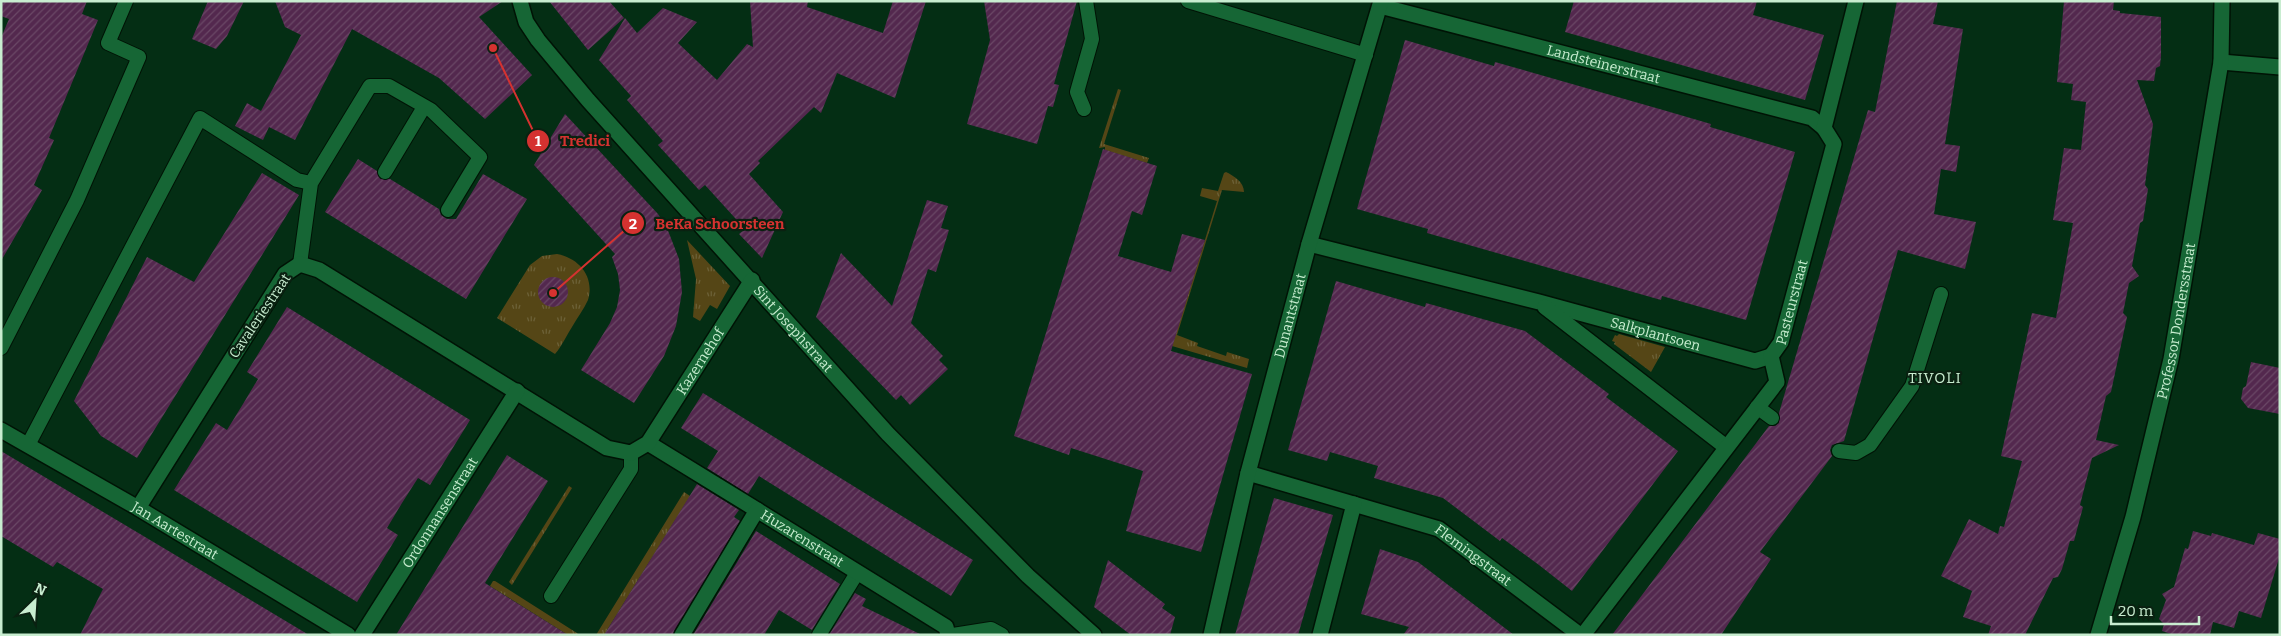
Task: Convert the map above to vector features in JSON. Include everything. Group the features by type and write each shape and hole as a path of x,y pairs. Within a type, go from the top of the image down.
{"street":[{"name":"Sint Josephstraat","path":"520,1 526,22 538,40 588,100 752,280 888,434 1028,576 1094,635"},
{"path":"1824,128 1856,1"},
{"name":"Professor Dondersstraat","path":"2098,635 2133,517 2171,359 2221,62 2222,1"},
{"name":"Dunantstraat","path":"1211,635 1248,473 1310,244 1381,4"},
{"name":"Landsteinerstraat","path":"1381,4 1812,118 1824,128"},
{"path":"2221,62 2280,67"},
{"name":"Pasteurstraat","path":"1583,635 1777,382 1771,356 1780,342 1834,144 1824,128"},
{"name":"Salkplantsoen","path":"1310,244 1539,302 1755,360 1771,356"},
{"name":"Cavaleriestraat","path":"138,508 284,274 300,264 319,270 517,391"},
{"name":"Kazernehof","path":"631,454 648,443 752,280"},
{"name":"Salkplantsoen","path":"1539,302 1726,447"},
{"path":"517,391 607,448 631,454"},
{"name":"Ordonnansenstraat","path":"362,635 517,391"},
{"name":"Jan Aartestraat","path":"1,430 138,508 348,635"},
{"path":"648,443 757,510"},
{"name":"Flemingstraat","path":"1248,473 1439,529 1580,635"},
{"path":"1320,635 1354,504"},
{"name":"Huzarenstraat","path":"682,635 757,510 949,632"}],"lane":[{"path":"1,348 77,200 139,57 108,43 126,1"},
{"path":"1084,109 1077,92 1092,39 1086,1"},
{"path":"1188,1 1366,55"},
{"path":"300,264 311,183 370,86 389,86 424,107 480,157 448,210"},
{"path":"385,172 424,107"},
{"path":"28,445 200,118 296,180 311,183"},
{"path":"1839,450 1856,453 1870,445 1912,386 1941,294"},
{"path":"1757,407 1772,418"},
{"path":"551,596 630,469 631,454"},
{"path":"820,635 857,573"},
{"path":"949,632 991,629 1002,635"}],"green space":[{"path":"1118,89 1121,90 1104,144 1149,158 1147,163 1105,150 1105,147 1099,148"},
{"path":"1226,172 1240,182 1244,192 1222,190 1177,335 1198,343 1197,346 1226,356 1227,352 1249,359 1247,368 1172,346 1217,201 1200,196 1202,188 1218,191"},
{"path":"687,240 730,286 717,309 710,305 700,321 693,317 696,279"},
{"path":"557,254 565,256 578,264 587,276 590,292 585,307 555,354 497,318 530,265 542,256"},
{"path":"1619,334 1665,347 1651,372 1614,344 1615,342 1612,341 1615,335"},
{"path":"569,486 572,488 512,585 509,582"},
{"path":"684,492 690,496 604,635 596,635"},
{"path":"493,581 580,635 568,635 490,586"}],"building":[{"path":"1,1 87,1 82,14 98,20 49,138 54,140 34,185 42,190 1,261 1,38 9,19 1,16"},
{"path":"208,1 244,1 227,36 216,49 192,39"},
{"path":"275,1 503,1 479,17 532,75 485,119 439,78 352,29 295,140 269,127 263,140 235,126 247,103 261,111 301,35 285,27"},
{"path":"549,1 609,1 624,18 588,50"},
{"path":"750,1 808,1 807,7 883,33 893,1 926,1 895,98 837,73 821,113 814,107 758,161 760,163 749,174 783,212 762,258 739,234 745,229 705,185 699,190 658,145 663,141 627,100 631,96 599,60 625,18 637,33 663,8 697,22 678,43 717,80 747,44 753,47"},
{"path":"984,1 1077,1 1054,84 1059,85 1053,107 1048,106 1037,144 967,124 990,40"},
{"path":"1574,1 1757,1 1753,15 1824,35 1805,100 1565,32"},
{"path":"1897,1 1938,1 1933,24 1963,29 1945,144 1960,146 1956,172 1941,169 1934,214 1976,222 1965,269 1898,250 1844,441 1832,445 1830,450 1832,456 1760,552 1771,559 1721,635 1612,635 1769,426 1775,426 1779,423 1779,413 1868,110 1875,112"},
{"path":"2064,1 2114,1 2113,10 2120,11 2120,13 2161,17 2160,66 2156,68 2154,81 2137,80 2153,124 2145,185 2148,189 2143,221 2140,223 2132,266 2139,276 2129,283 2123,313 2127,317 2111,392 2106,396 2096,440 2119,445 2092,458 2080,505 2083,507 2074,541 2070,541 2062,569 2058,577 2053,578 2025,635 1988,635 1991,626 1963,617 1972,591 1941,576 1969,519 1998,534 2000,526 2004,527 2022,461 2001,456 2032,313 2056,318 2073,223 2053,220 2064,148 2081,150 2086,102 2071,100 2073,84 2057,82"},
{"path":"1405,40 1494,66 1495,62 1663,110 1711,124 1710,127 1795,152 1746,320 1662,296 1661,300 1427,233 1428,229 1357,209"},
{"path":"565,114 658,214 667,228 679,259 682,292 676,326 664,356 634,403 581,370 610,323 617,307 620,290 618,274 612,257 615,254 534,165"},
{"path":"1103,149 1157,166 1142,215 1132,211 1118,256 1171,272 1182,234 1205,240 1171,351 1252,374 1201,552 1126,531 1143,471 1071,448 1069,455 1014,436"},
{"path":"358,159 377,171 380,179 390,179 439,209 441,215 447,219 456,219 483,174 527,199 466,299 325,212"},
{"path":"262,173 299,195 137,458 101,436 74,401 147,257 194,282"},
{"path":"927,200 948,206 941,228 949,230 936,272 928,269 911,323 943,356 939,360 948,369 910,405 901,395 896,400 816,317 841,253 892,306"},
{"path":"553,277 564,281 568,292 564,303 553,307 542,303 538,292 542,281"},
{"path":"1336,281 1425,307 1426,303 1525,331 1609,394 1606,397 1678,451 1572,591 1502,538 1500,541 1443,498 1374,478 1378,466 1330,452 1327,461 1288,450"},
{"path":"287,307 470,420 430,485 418,478 402,503 387,528 398,535 357,602 174,490 216,423 227,430 258,379 247,372"},
{"path":"2251,362 2280,368 2280,414 2248,408 2241,399"},
{"path":"703,393 973,560 951,596 759,476 748,494 707,468 718,451 681,428"},
{"path":"1,451 309,635 80,635 103,589 57,562 53,567 1,536"},
{"path":"507,455 548,481 485,583 568,635 396,635"},
{"path":"697,484 739,510 734,517 740,521 673,635 604,635"},
{"path":"1274,498 1333,515 1298,635 1235,635"},
{"path":"756,531 840,584 812,630 779,610 764,635 693,635"},
{"path":"2193,531 2211,536 2212,533 2254,545 2258,533 2280,539 2280,555 2261,618 2239,611 2234,628 2213,622 2210,635 2174,635 2162,631 2164,624 2159,619 2166,600 2162,594 2174,587 2185,548 2188,549"},
{"path":"1380,549 1418,562 1514,635 1403,635 1409,627 1361,614"},
{"path":"1108,560 1165,604 1162,608 1175,617 1170,635 1131,635 1094,607"},
{"path":"855,593 866,599 862,606 922,635 829,635"}],"place":[{"name":"Tredici","path":"493,48"},
{"name":"BeKa Schoorsteen","path":"553,293"}],"district":[{"name":"TIVOLI","path":"1935,378"}]}
